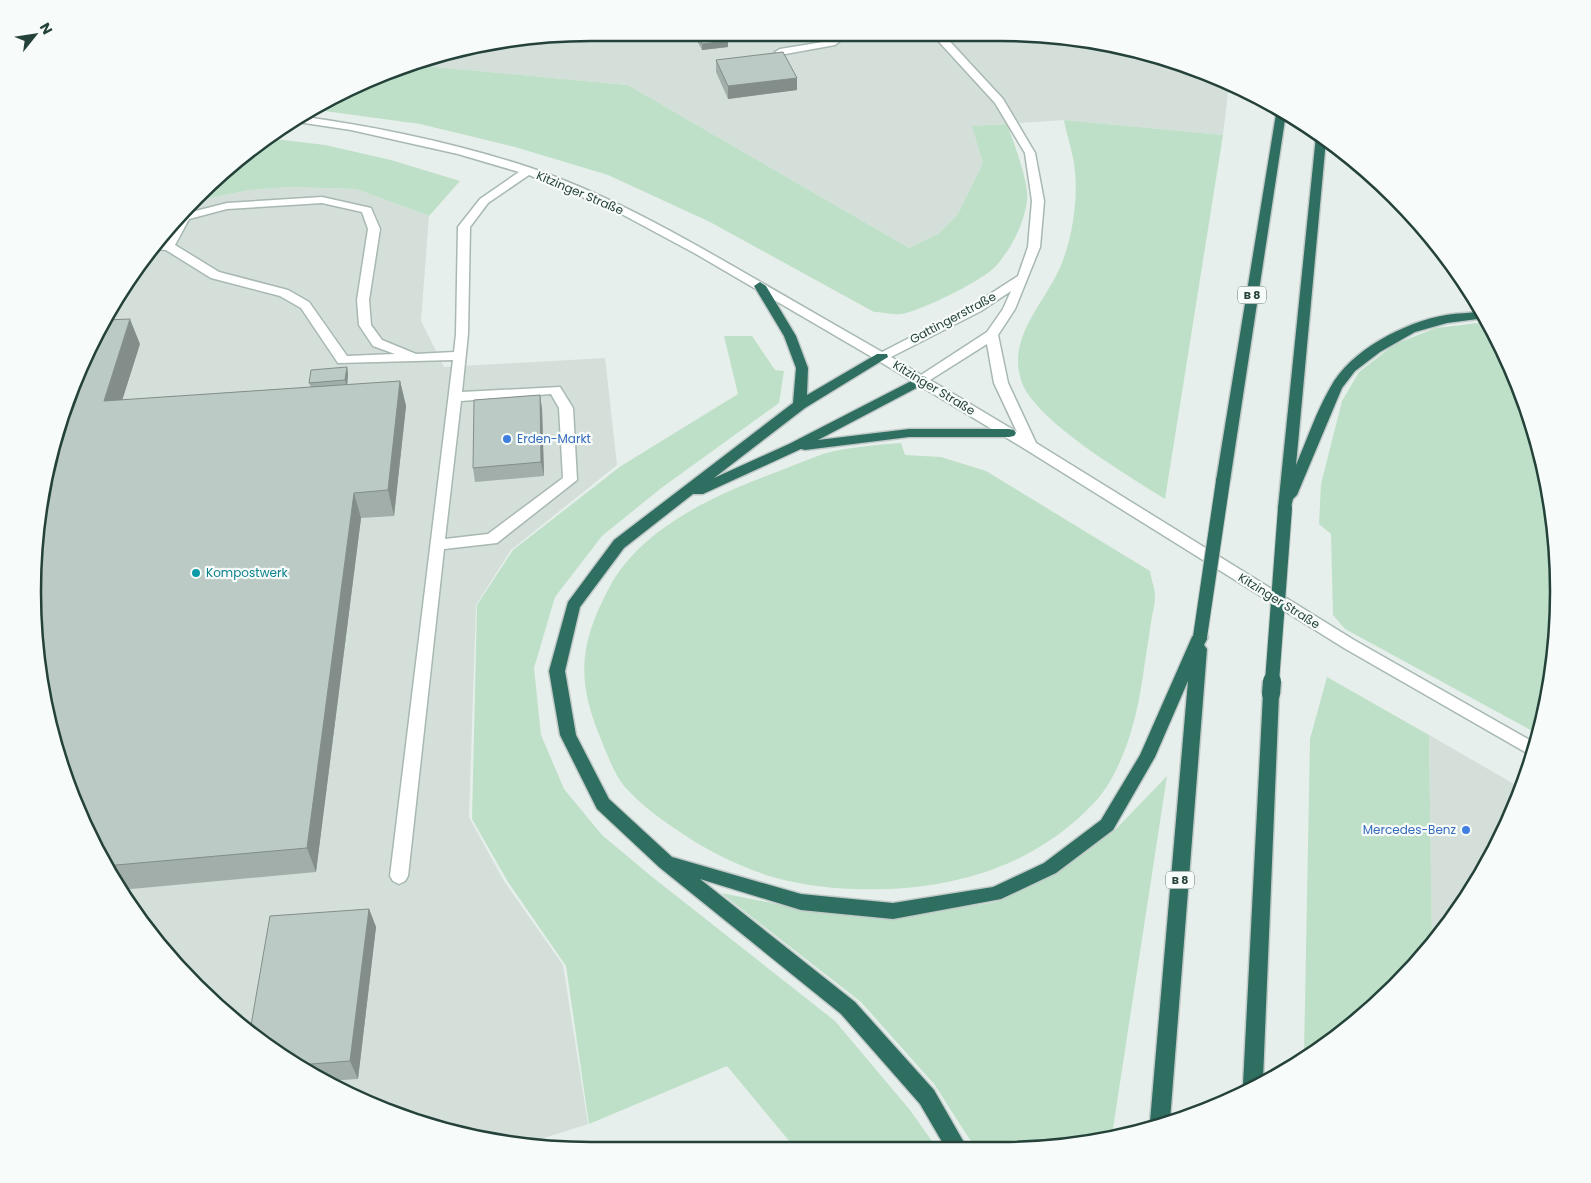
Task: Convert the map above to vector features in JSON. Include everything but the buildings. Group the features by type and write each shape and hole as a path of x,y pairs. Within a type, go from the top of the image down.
{"highway":[{"name":"B 8","path":"1160,1118 1200,637 1280,118"},
{"path":"1253,1080 1271,694 1282,578 1285,508 1320,145"},
{"path":"760,286 790,336 802,368 800,405"},
{"path":"1285,508 1336,388 1350,368 1376,349 1411,329 1446,319 1476,316"},
{"path":"882,357 800,405 619,544 573,606 557,670 568,735 603,804 665,862 848,1008 927,1097 954,1142"},
{"path":"674,502 794,448 921,380"},
{"path":"794,448 909,433 1009,433"},
{"path":"665,862 801,902 893,911 995,894 1050,868 1107,825 1147,757 1200,637"}],"street":[{"path":"780,52 835,41"},
{"name":"Gattingerstraße","path":"921,380 992,335 1009,309 1023,278 1034,246 1038,201 1030,153 999,101 943,41"},
{"name":"Kitzinger Straße","path":"307,121 351,127 460,151 528,171 620,209 760,286 921,380 1349,644 1527,746"},
{"path":"399,876 462,334 464,227 484,201 528,171"},
{"path":"189,217 227,206 322,200 367,210 374,229 363,300 365,325 377,344 413,357"},
{"path":"169,246 178,229"},
{"path":"164,246 169,246 215,275 284,293 305,305 343,360 459,356"},
{"name":"Gattingerstraße","path":"882,357 977,308 1023,278"},
{"path":"992,335 1000,383 1030,446"},
{"path":"437,545 492,539 570,480 566,408 555,390 454,397"}],"shaded area":[{"path":"556,42 1035,42 1107,52 1142,60 1176,70 1228,91 1223,135 1064,120 973,126 983,163 958,214 938,234 909,248 628,85 428,66 484,52"},
{"path":"288,187 356,189 429,216 421,321 444,367 605,358 617,465 511,550 476,605 469,817 504,881 563,965 588,1124 540,1139 484,1131 415,1113 348,1085 316,1068 257,1028 202,981 155,926 134,897 106,851 91,364 115,316 134,286 155,257 202,202 205,199 250,190"},
{"name":"Mercedes-Benz","path":"1429,735 1515,784 1493,835 1476,867 1432,931"}],"green space":[{"path":"428,66 628,85 909,248 938,234 958,214 983,163 972,126 1007,124 1026,184 1027,201 1020,227 1012,244 1002,259 989,272 951,294 910,312 898,314 874,312 710,222 608,175 515,147 420,124 324,111 381,83"},
{"path":"1064,120 1223,135 1165,499 1107,462 1062,429 1029,396 1021,380 1018,364 1019,349 1030,320 1061,265 1073,220 1076,183 1073,159"},
{"path":"279,139 325,145 391,160 460,181 429,216 356,189 288,187 250,190 205,199 257,155"},
{"path":"1480,323 1508,381 1531,449 1545,520 1550,592 1545,663 1532,731 1345,629 1333,615 1331,534 1319,524 1321,484 1342,401 1359,372 1395,344 1436,328"},
{"path":"724,336 752,336 775,370 784,371 779,403 660,489 602,536 555,597 534,668 541,735 564,789 602,835 835,1021 910,1110 932,1142 790,1142 727,1066 589,1124 566,966 508,882 472,819 477,605 513,550 621,466 738,394"},
{"path":"901,443 905,455 941,457 986,471 1150,571 1155,603 1132,730 1120,762 1104,791 1094,803 1069,826 1042,846 1013,861 983,873 952,881 887,889 821,887 769,876 734,862 690,839 643,805 624,786 616,774 598,732 586,693 585,659 592,625 609,588 623,567 640,548 659,531 703,504 751,482 823,454 852,448"},
{"path":"1327,677 1429,735 1432,931 1389,981 1334,1028 1304,1050 1310,739"},
{"path":"1167,776 1113,1130 1071,1137 1035,1141 971,1142 934,1084 861,1002 721,893 792,907 892,918 996,902 1059,871 1115,830"}],"place":[{"name":"Erden-Markt","path":"507,439"},
{"name":"Kompostwerk","path":"196,573"},
{"name":"Mercedes-Benz","path":"1466,830"}]}
